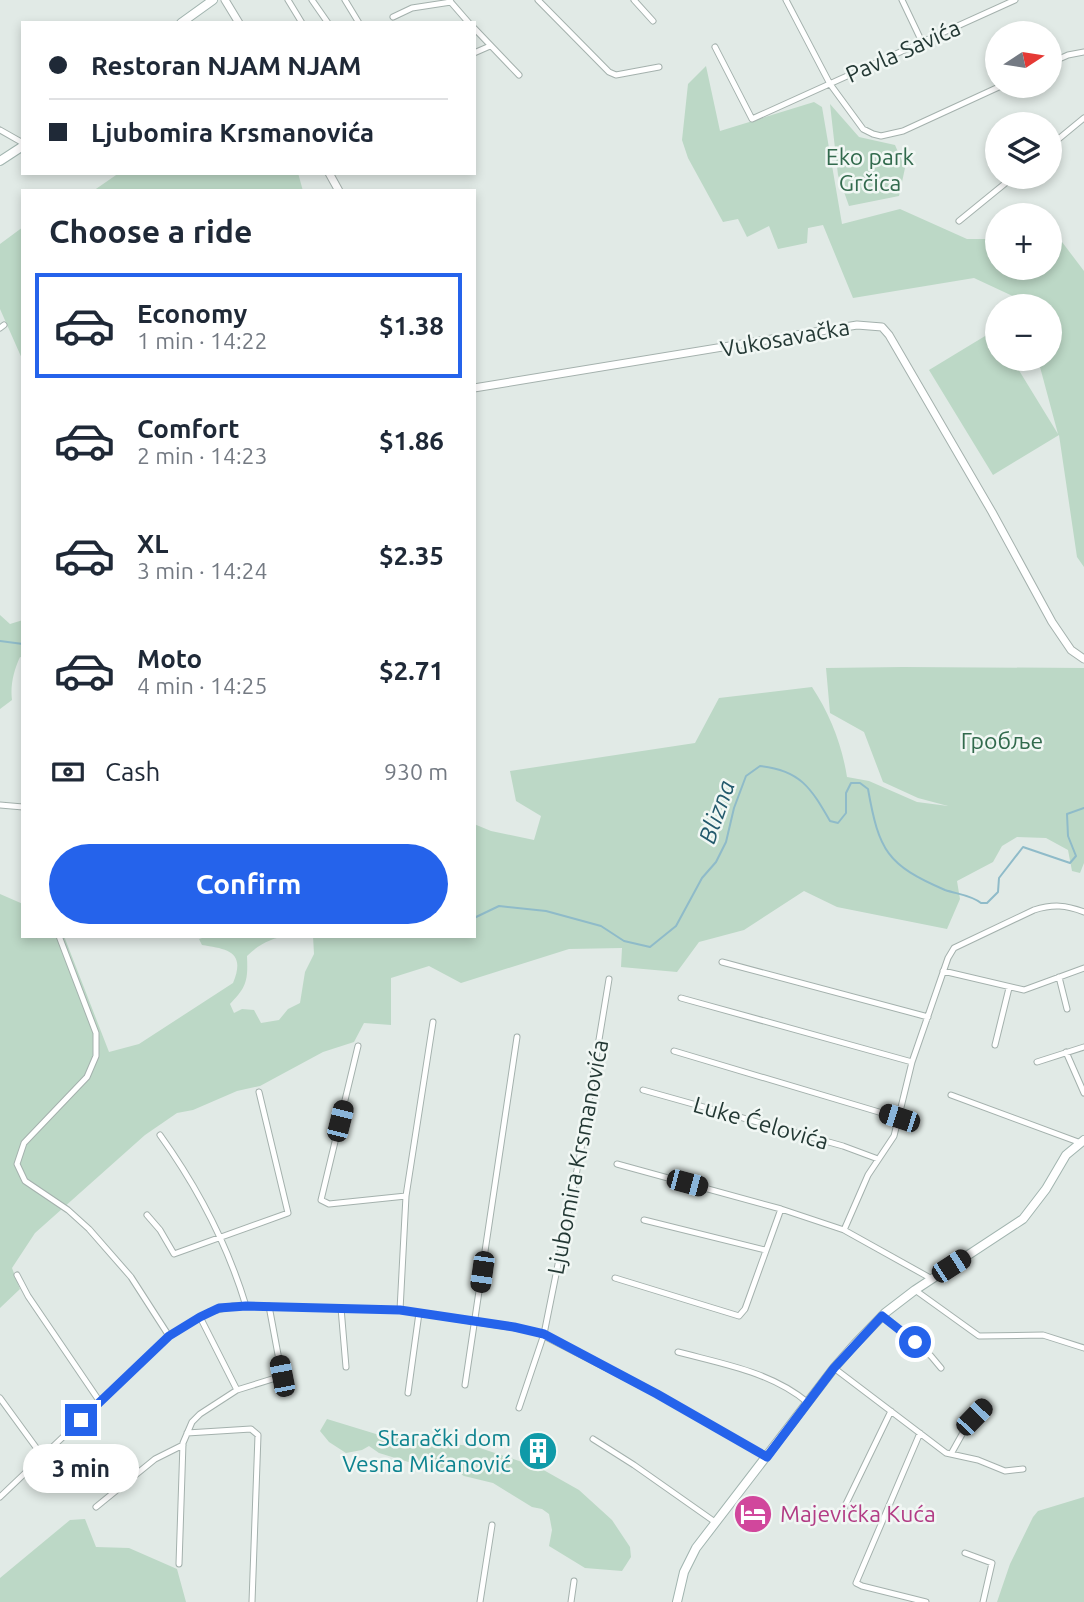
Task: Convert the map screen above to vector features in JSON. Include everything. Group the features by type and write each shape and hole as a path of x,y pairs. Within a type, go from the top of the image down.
{"main road":[{"path":"184,21 213,0"},
{"path":"0,161 21,145"},
{"path":"677,1602 690,1559 715,1522 834,1368 882,1316 915,1290 1023,1219 1046,1189 1066,1155 1082,1142"}],"street":[{"path":"225,0 238,21"},
{"path":"288,0 301,21"},
{"path":"312,0 327,21"},
{"path":"345,0 358,21"},
{"path":"538,0 609,72 616,75 659,67"},
{"path":"634,0 653,21"},
{"name":"Pavla Savića","path":"786,0 830,84"},
{"path":"902,0 922,42"},
{"name":"Pavla Savića","path":"715,47 752,120 1014,0"},
{"path":"393,17 412,8 450,1 467,21"},
{"path":"476,31 519,75"},
{"path":"476,52 490,46"},
{"path":"1062,58 1084,52"},
{"path":"830,84 863,129 881,136 903,131 985,93"},
{"path":"1062,136 1084,118"},
{"path":"0,130 21,143"},
{"path":"959,221 998,189"},
{"name":"Vukosavačka","path":"476,388 857,325 882,327 973,479 1052,622 1064,641 1082,658"},
{"path":"0,805 21,807"},
{"path":"844,1230 868,1175 894,1136 912,1062 947,958 959,944 989,933 1034,910 1056,905 1084,912"},
{"path":"60,938 96,1032 96,1056 87,1077 24,1143 18,1170 24,1181 68,1210 89,1229 131,1277 169,1336"},
{"path":"722,962 928,1017"},
{"path":"943,971 1024,990 1084,968"},
{"path":"1059,977 1067,1009"},
{"name":"Ljubomira Krsmanovića","path":"519,1408 544,1334 580,1155 609,979"},
{"path":"995,1045 1009,988"},
{"path":"681,998 912,1062"},
{"path":"400,1310 406,1196 433,1022"},
{"path":"465,1385 517,1037"},
{"path":"358,1046 321,1200 329,1204 406,1196"},
{"path":"1037,1062 1084,1047"},
{"name":"Luke Ćelovića","path":"674,1051 899,1118"},
{"path":"1066,1052 1084,1093"},
{"name":"Luke Ćelovića","path":"643,1090 843,1146 878,1159"},
{"path":"146,1215 160,1230 174,1254 288,1213 259,1092"},
{"path":"951,1095 1082,1142"},
{"path":"160,1135 180,1162 222,1237 246,1306"},
{"path":"617,1164 780,1209 844,1230 932,1279"},
{"path":"615,1278 739,1316 745,1309 780,1209"},
{"path":"644,1220 765,1250"},
{"path":"18,1275 29,1296 100,1402"},
{"path":"915,1290 979,1336 1042,1335 1084,1349"},
{"path":"0,1497 169,1336 219,1308 246,1306 400,1310 544,1334 767,1457"},
{"path":"179,1564 183,1445 187,1433 200,1414 237,1390 282,1376 268,1306"},
{"path":"341,1308 346,1367"},
{"path":"408,1393 419,1313"},
{"path":"882,1316 942,1368"},
{"path":"200,1317 237,1390"},
{"path":"678,1352 774,1381 807,1402"},
{"path":"834,1368 937,1448 1005,1471 1023,1469"},
{"path":"0,1398 43,1457"},
{"path":"951,1454 965,1429 984,1406"},
{"path":"842,1510 891,1411"},
{"path":"187,1433 254,1429 258,1435 252,1602"},
{"path":"920,1433 856,1583 926,1602"},
{"path":"593,1439 715,1522"},
{"path":"96,1507 155,1459 183,1445"},
{"path":"480,1602 492,1525"},
{"path":"965,1553 992,1563 983,1602"},
{"path":"571,1602 574,1581"}],"green space":[{"path":"706,66 720,131 814,102 822,107 842,224 900,209 967,239 985,239 985,280 1062,280 1062,242 1084,271 1084,567 1077,557 1059,435 993,475 929,370 985,336 985,371 1019,371 1058,434 1041,371 1062,371 1062,294 1008,294 974,278 853,298 823,225 808,228 807,243 778,249 769,226 747,237 738,219 723,222 688,158 682,140 688,84"},
{"name":"Eko park Grčica","path":"830,104 859,137 895,145 905,168 899,196 849,206 838,175"},
{"path":"116,175 299,175 302,189 96,189"},
{"path":"21,228 21,356 0,309 0,244"},
{"path":"0,615 10,624 21,621 21,657 14,672 12,700 0,709"},
{"name":"Гробље","path":"826,668 1084,668 1084,863 1080,873 1072,871 1068,850 1046,838 1017,837 1002,846 993,862 957,881 960,899 947,929 837,907 804,891 744,930 699,942 677,972 621,967 622,948 569,949 461,983 429,966 391,978 391,1025 364,1023 354,1042 323,1052 260,1086 237,1091 193,1110 177,1113 145,1135 35,1233 12,1268 20,1289 0,1308 0,894 21,903 21,938 65,938 109,1052 139,1044 233,983 236,958 220,948 202,945 199,939 202,938 276,938 247,956 245,983 230,1004 234,1013 242,1009 254,1010 261,1023 279,1020 288,1009 300,1003 305,972 314,954 313,938 476,938 476,825 491,831 534,840 541,816 516,801 510,771 695,743 719,698 812,687 834,730 847,777 869,781 917,802 948,806 918,798 883,782 864,732 830,713"},
{"path":"327,1419 376,1434 477,1447 540,1468 579,1490 612,1520 630,1547 631,1557 622,1571 585,1568 549,1546 552,1530 549,1514 542,1509 532,1507 493,1483 464,1476 455,1470 428,1468 379,1453 369,1446 346,1453 329,1442 320,1431"},
{"path":"1084,1497 1084,1602 997,1602 1010,1564 1033,1517 1038,1511"},
{"path":"85,1519 96,1547 129,1548 177,1569 186,1602 0,1602 0,1578 70,1520"}],"waterway":[{"name":"Blizna","path":"0,641 21,644"},
{"name":"Blizna","path":"476,917 499,906 546,911 601,926 624,941 650,947 676,926 702,878 716,862 726,842 734,808 746,776 760,766 795,776 810,790 830,821 838,823 846,813 846,793 851,783 860,783 868,789 882,842 898,863 925,881 981,903 987,903 998,892 999,878 1023,847 1070,863 1076,856 1068,836 1067,814 1084,808"}],"place":[{"name":"Starački dom Vesna Mićanović","path":"538,1451"},
{"name":"Majevička Kuća","path":"753,1514"}],"route":[{"path":"81,1420 169,1336 219,1308 246,1306 400,1310 544,1334 767,1457 834,1368 882,1316 915,1342"}]}
